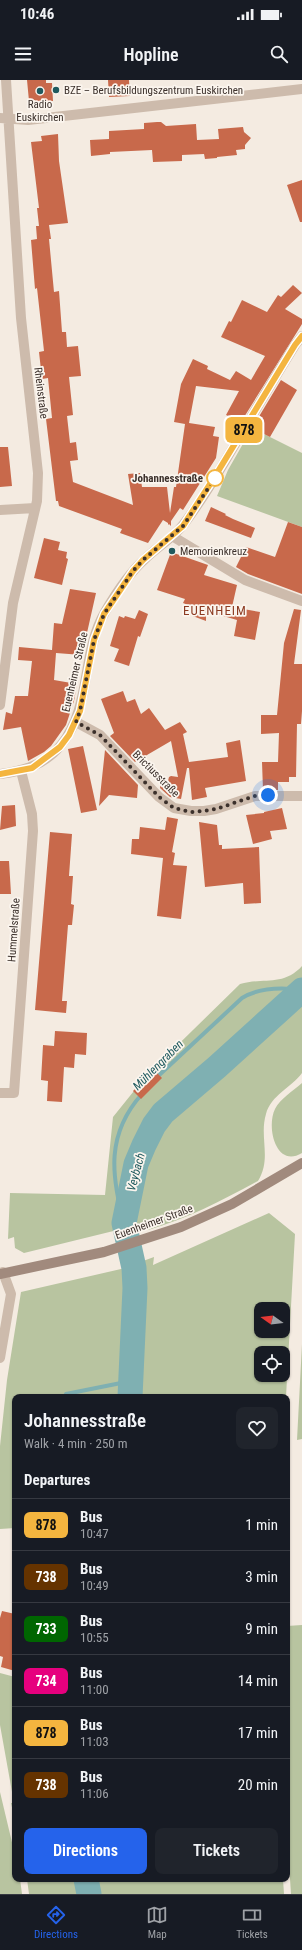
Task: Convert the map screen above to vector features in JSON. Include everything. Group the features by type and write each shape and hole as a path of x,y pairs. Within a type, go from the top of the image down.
{"main road":[{"name":"Euenheimer Straße","path":"1,1274 104,1252 181,1227 232,1204 302,1163"}],"street":[{"name":"Rheinstraße","path":"0,705 13,603 37,501 37,458 21,318 4,118 6,80"},
{"path":"4,118 35,119 302,89"},
{"path":"302,336 295,345 204,495 183,526 172,536 245,580 302,601"},
{"path":"0,510 35,508"},
{"name":"Euenheimer Straße","path":"0,774 21,771 40,762 60,747 76,722 80,711 94,640 104,614 133,571 143,560 172,536"},
{"name":"Brictiusstraße","path":"76,722 100,735 159,797 174,808 191,812 204,811 216,809 255,796 302,796"},
{"name":"Hummelstraße","path":"0,1093 14,1093 33,831 32,814 21,771"},
{"path":"0,1358 11,1294 1,1274"}],"green space":[{"path":"252,428 302,453 302,527 217,496 228,470"},
{"path":"302,966 302,1073 272,1102 266,1114 264,1123 265,1156 262,1173 258,1181 191,1215 148,1230 146,1223 24,1253 15,1248 14,1237 8,1239 10,1193 105,1195 113,1117 146,1076 240,984 288,977"},
{"path":"302,1083 302,1153 293,1156 286,1155 280,1151 275,1144 272,1126 273,1117 275,1109 280,1102"},
{"path":"269,1213 295,1234 290,1325 290,1302 254,1302 254,1338 289,1338 289,1346 254,1346 254,1382 287,1382 286,1394 12,1394 12,1528 0,1529 0,1446 7,1380 21,1292 121,1269 154,1257 153,1265"},
{"path":"302,1344 302,1439 297,1440"},
{"path":"302,1625 302,1894 291,1894 290,1879 290,1626"},
{"path":"0,1673 12,1676 12,1792 0,1725"},
{"path":"0,1792 12,1842 12,1882 20,1882 22,1894 0,1894"},
{"path":"27,1882 283,1882 284,1894 29,1894"}],"building":[{"name":"Radio Euskirchen","path":"27,80 46,80 46,83 52,83 53,101 35,103 35,100 29,101"},
{"path":"108,80 129,80 130,96 109,97"},
{"path":"161,122 166,126 196,124 197,140 219,139 218,129 243,127 244,132 251,138 245,145 245,149 236,150 237,155 217,158 205,159 204,154 182,155 182,161 153,162 152,150 110,152 110,154 91,156 90,140 109,139 109,131 144,129 144,123"},
{"path":"58,134 59,161 68,223 49,225 51,239 49,239 54,292 59,291 62,332 66,332 67,347 78,346 81,376 69,377 73,415 67,416 70,443 76,442 78,460 70,461 73,482 133,505 128,474 140,473 142,487 167,487 170,513 174,487 176,487 185,424 174,422 181,384 193,359 208,366 207,369 230,380 236,371 251,380 265,356 221,337 229,321 231,322 242,300 267,312 278,295 281,297 293,285 302,293 285,309 302,319 302,324 241,422 226,415 239,391 196,386 189,423 215,427 213,436 219,437 216,458 183,510 180,508 171,521 171,526 163,520 148,543 120,533 122,529 59,506 58,501 56,501 46,419 52,418 48,378 42,379 39,352 44,351 37,288 35,289 31,240 37,239 36,226 39,226 37,208 39,208 31,142 42,141 41,136"},
{"path":"302,180 302,222 300,222 287,185"},
{"path":"281,380 297,390 270,437 252,428"},
{"path":"0,447 8,447 12,486 0,487"},
{"path":"211,507 233,519 255,528 251,538 205,521"},
{"path":"288,522 302,527 302,594 248,574 236,567 246,547 275,557"},
{"path":"44,538 60,542 58,550 67,552 66,558 68,559 62,585 34,578"},
{"path":"171,552 208,565 204,575 237,585 232,607 260,612 255,640 234,636 237,620 206,611 206,621 190,615 193,607 183,603 185,599 157,590"},
{"path":"70,589 96,593 82,655 56,653 54,680 77,684 74,701 66,725 51,746 44,752 28,761 21,727 3,730 6,712 12,714 15,696 28,696 32,661 18,660 19,647 52,650 54,623 62,624"},
{"path":"294,609 301,610 294,664 302,664 302,711 301,724 297,724 296,777 289,777 289,782 278,782 278,790 263,790 262,762 278,762 279,733 261,734 261,715 277,715 284,643"},
{"path":"139,610 148,614 140,637 138,636 129,666 114,661 119,649 110,646 119,616 135,619"},
{"path":"123,691 127,702 135,699 141,714 149,708 165,730 180,722 187,732 183,734 189,762 228,757 226,743 240,740 246,781 205,788 207,797 192,800 189,768 187,768 181,799 170,797 160,788 161,780 168,781 169,777 171,776 178,777 171,741 135,762 110,736 114,733 101,699"},
{"path":"83,746 97,810 81,813 68,749"},
{"path":"105,750 138,785 137,798 109,795 99,806"},
{"path":"15,805 16,826 0,830 2,806"},
{"path":"282,808 287,829 270,831 272,839 253,844 246,815 264,813"},
{"path":"167,817 178,819 172,852 175,853 173,865 187,866 181,919 157,916 163,858 131,854 132,839 139,839 140,827 165,830"},
{"path":"199,822 217,825 219,845 222,845 222,849 259,847 261,903 244,904 243,883 205,887"},
{"path":"50,832 72,834 69,876 73,876 71,904 74,905 72,925 68,925 62,1001 67,1001 66,1013 35,1010"},
{"path":"0,861 9,861 11,894 0,894"},
{"path":"55,1031 87,1033 86,1055 75,1054 74,1068 64,1067 62,1102 47,1101 48,1081 41,1080 43,1045 54,1046"},
{"path":"154,1070 162,1078 141,1099 133,1091"},
{"path":"2,1611 12,1613 12,1670 1,1667 3,1657 0,1656 0,1618"}],"waterway":[{"name":"Mühlengraben","path":"156,1078 242,998 249,994 263,990 286,988 302,990"},
{"name":"Veybach","path":"130,1394 135,1288 134,1268 124,1223 136,1164 144,1145 154,1125 163,1113 217,1067 302,990"},
{"name":"Mühlengraben","path":"124,1223 114,1172 117,1140 122,1124 130,1109 142,1094"},
{"name":"Mühlengraben","path":"66,1394 131,1381"},
{"name":"Veybach","path":"87,1882 89,1894"}],"bus line":[{"name":"878","path":"0,774 32,768 60,747 69,735 80,711 98,626 111,602 133,571 143,560 183,526 204,495 295,345 302,336"}],"place":[{"name":"BZE – Berufsbildungszentrum Euskirchen","path":"56,90"},
{"name":"Radio Euskirchen","path":"40,91"},
{"name":"Johannesstraße","path":"215,478"},
{"name":"Memorienkreuz","path":"172,551"}],"district":[{"name":"EUENHEIM","path":"215,610"}],"route":[{"path":"215,478 183,526 143,560 133,571 104,614 98,626 94,640 80,711 76,722 100,735 167,805 174,808 191,812 204,811 216,809 245,798 268,795"}]}
